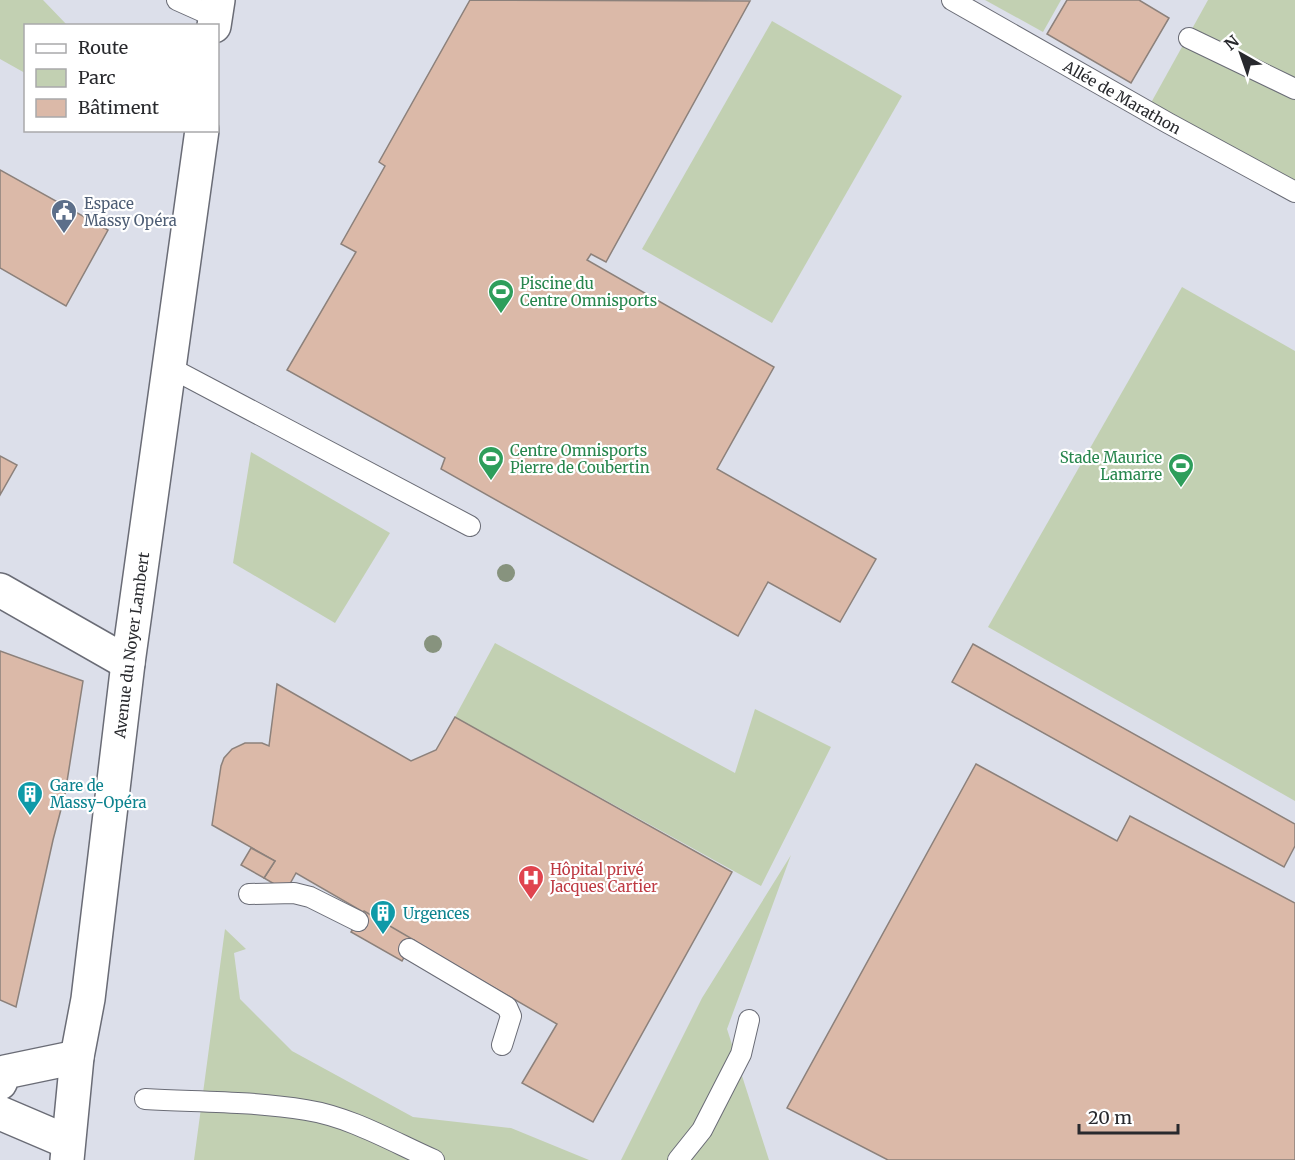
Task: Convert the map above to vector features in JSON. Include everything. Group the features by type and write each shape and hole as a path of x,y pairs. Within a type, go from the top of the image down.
{"street":[{"name":"Avenue du Noyer Lambert","path":"68,1151 77,1057 88,999 128,663 201,132"},
{"path":"0,590 128,663"},
{"path":"3,1078 77,1057"},
{"path":"0,1113 68,1151"}],"lane":[{"path":"177,0 216,14"},
{"name":"Allée de Marathon","path":"952,0 1168,123 1295,192"},
{"path":"1189,38 1295,89"},
{"path":"169,367 470,526"},
{"path":"249,894 294,893 310,897 358,921"},
{"path":"409,949 507,1007 511,1016 502,1045"},
{"path":"678,1160 702,1130 741,1054 749,1020"},
{"path":"145,1099 192,1102 229,1101 307,1110 349,1122 434,1160"}],"green space":[{"path":"0,0 43,0 66,24 24,24 24,72 0,59"},
{"path":"985,0 1061,0 1043,32"},
{"path":"1208,0 1295,0 1295,192 1147,110"},
{"path":"772,21 902,96 772,323 642,249"},
{"name":"Stade Maurice Lamarre","path":"1182,287 1295,351 1295,801 988,627"},
{"path":"251,452 390,533 335,623 233,563"},
{"path":"495,643 735,773 755,709 831,747 761,886 455,717"},
{"path":"791,855 727,1029 769,1160 621,1160 702,998"},
{"path":"225,929 246,949 234,953 240,999 292,1051 413,1117 511,1128 589,1160 194,1160"}],"building":[{"name":"Piscine du Centre Omnisports","path":"470,0 750,1 606,262 591,254 587,260 774,367 717,469 876,559 840,622 768,582 738,636 441,469 445,458 287,370 356,252 341,244 385,166 379,162"},
{"path":"1067,0 1139,0 1169,18 1131,83 1047,34"},
{"path":"0,170 108,230 66,306 0,268"},
{"path":"0,456 17,465 0,495"},
{"path":"973,644 1295,824 1295,846 1284,867 952,682"},
{"name":"Gare de Massy-Opéra","path":"0,651 83,681 65,794 16,1007 0,1000"},
{"name":"Hôpital privé Jacques Cartier","path":"277,684 411,761 436,750 455,717 732,872 593,1122 522,1083 557,1024 296,873 286,891 264,878 275,861 212,825 224,758 232,749 245,743 262,743 269,746"},
{"path":"976,764 1117,841 1130,816 1295,903 1295,1160 888,1160 787,1108"},
{"path":"251,848 275,861 264,878 241,865"},
{"name":"Urgences","path":"364,911 414,940 402,961 351,932"}],"place":[{"name":"Espace Massy Opéra","path":"64,235"},
{"name":"Piscine du Centre Omnisports","path":"501,315"},
{"name":"Centre Omnisports Pierre de Coubertin","path":"491,482"},
{"name":"Stade Maurice Lamarre","path":"1181,489"},
{"name":"Gare de Massy-Opéra","path":"30,817"},
{"name":"Hôpital privé Jacques Cartier","path":"531,901"},
{"name":"Urgences","path":"383,936"}]}
